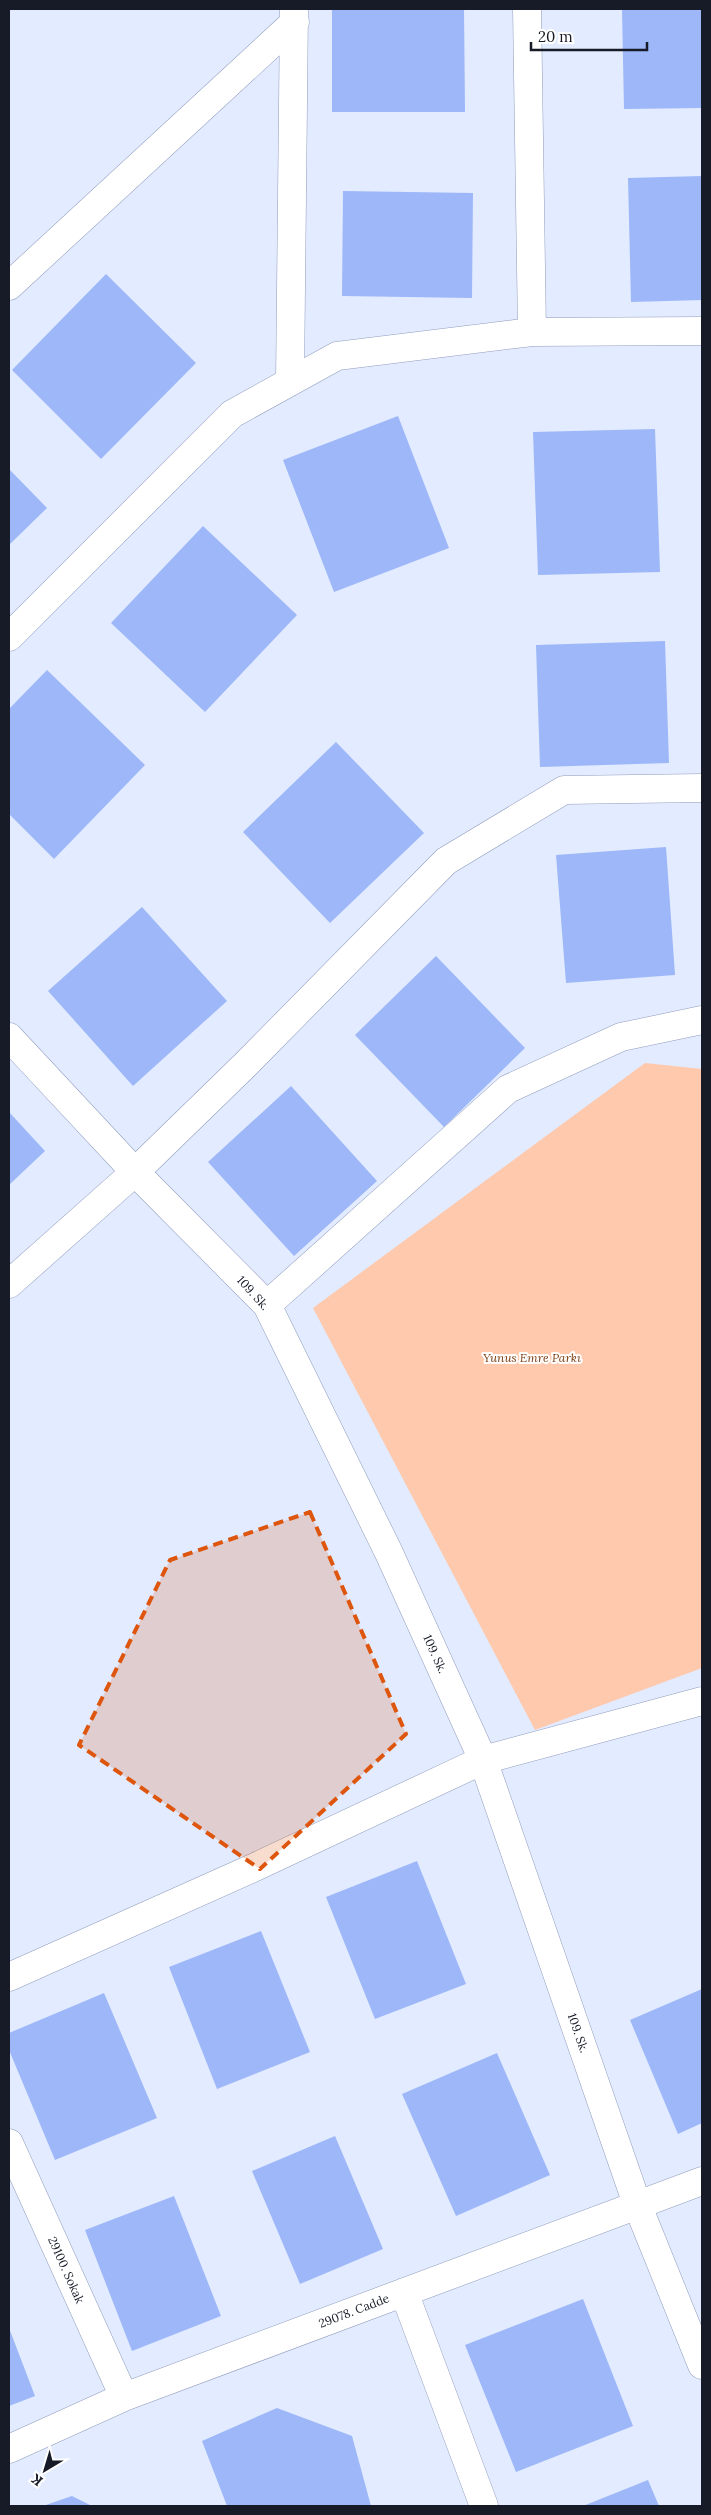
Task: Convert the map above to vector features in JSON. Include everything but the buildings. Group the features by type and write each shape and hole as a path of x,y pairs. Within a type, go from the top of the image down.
{"street":[{"path":"527,9 532,332"},
{"path":"290,382 295,16"},
{"path":"9,286 295,16"},
{"path":"9,637 232,414 338,356 532,332 702,332"},
{"path":"9,1284 135,1172 245,1065 446,861 564,790 702,788"},
{"path":"267,1305 508,1089 621,1037 702,1020"},
{"name":"109. Sk.","path":"9,1037 135,1172 267,1305 389,1552 483,1760 638,2204 702,2365"},
{"path":"9,1977 253,1868 483,1760 702,1701"},
{"name":"29100. Sokak","path":"9,2143 124,2397"},
{"name":"29078. Cadde","path":"9,2449 124,2397 702,2181"},
{"path":"404,2292 484,2506"}],"highlighted area":[{"path":"310,1512 406,1734 260,1869 79,1745 170,1560"}],"green space":[{"name":"Yunus Emre Parkı","path":"645,1063 702,1069 702,1668 535,1730 313,1308"}]}
